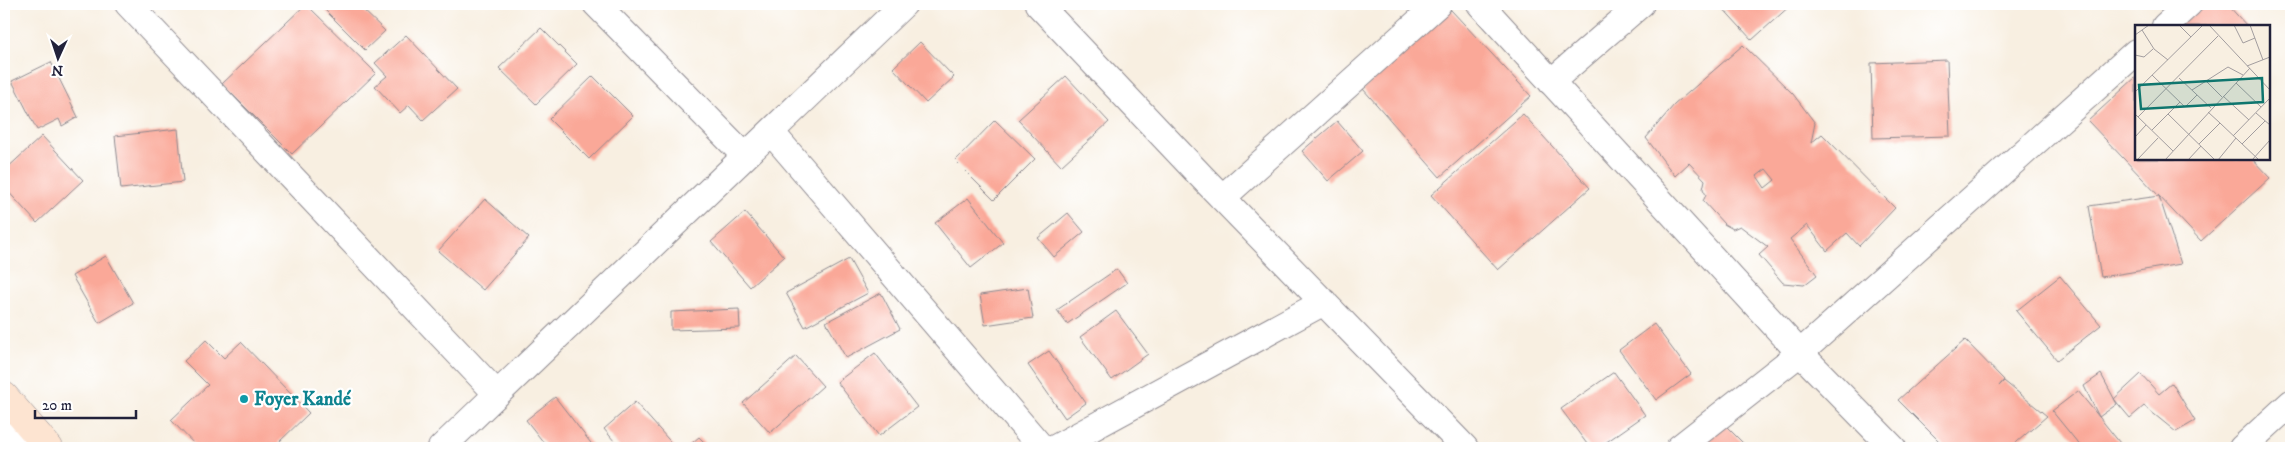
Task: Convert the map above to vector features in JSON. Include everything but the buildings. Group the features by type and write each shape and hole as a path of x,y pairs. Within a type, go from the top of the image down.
{"street":[{"path":"128,4 497,394"},
{"path":"596,4 745,156"},
{"path":"441,448 904,4"},
{"path":"1038,4 1222,198 1465,448"},
{"path":"1222,198 1438,4"},
{"path":"1480,4 1800,353 1893,448"},
{"path":"1551,82 1641,4"},
{"path":"2166,25 2189,4"},
{"path":"1679,448 1800,353 2135,53"},
{"path":"771,132 1042,448"},
{"path":"1055,448 1324,302"},
{"path":"4,396 41,439"},
{"path":"2242,448 2291,403"},
{"path":"4,438 41,439"}],"place":[{"name":"Foyer Kandé","path":"244,399"}]}
